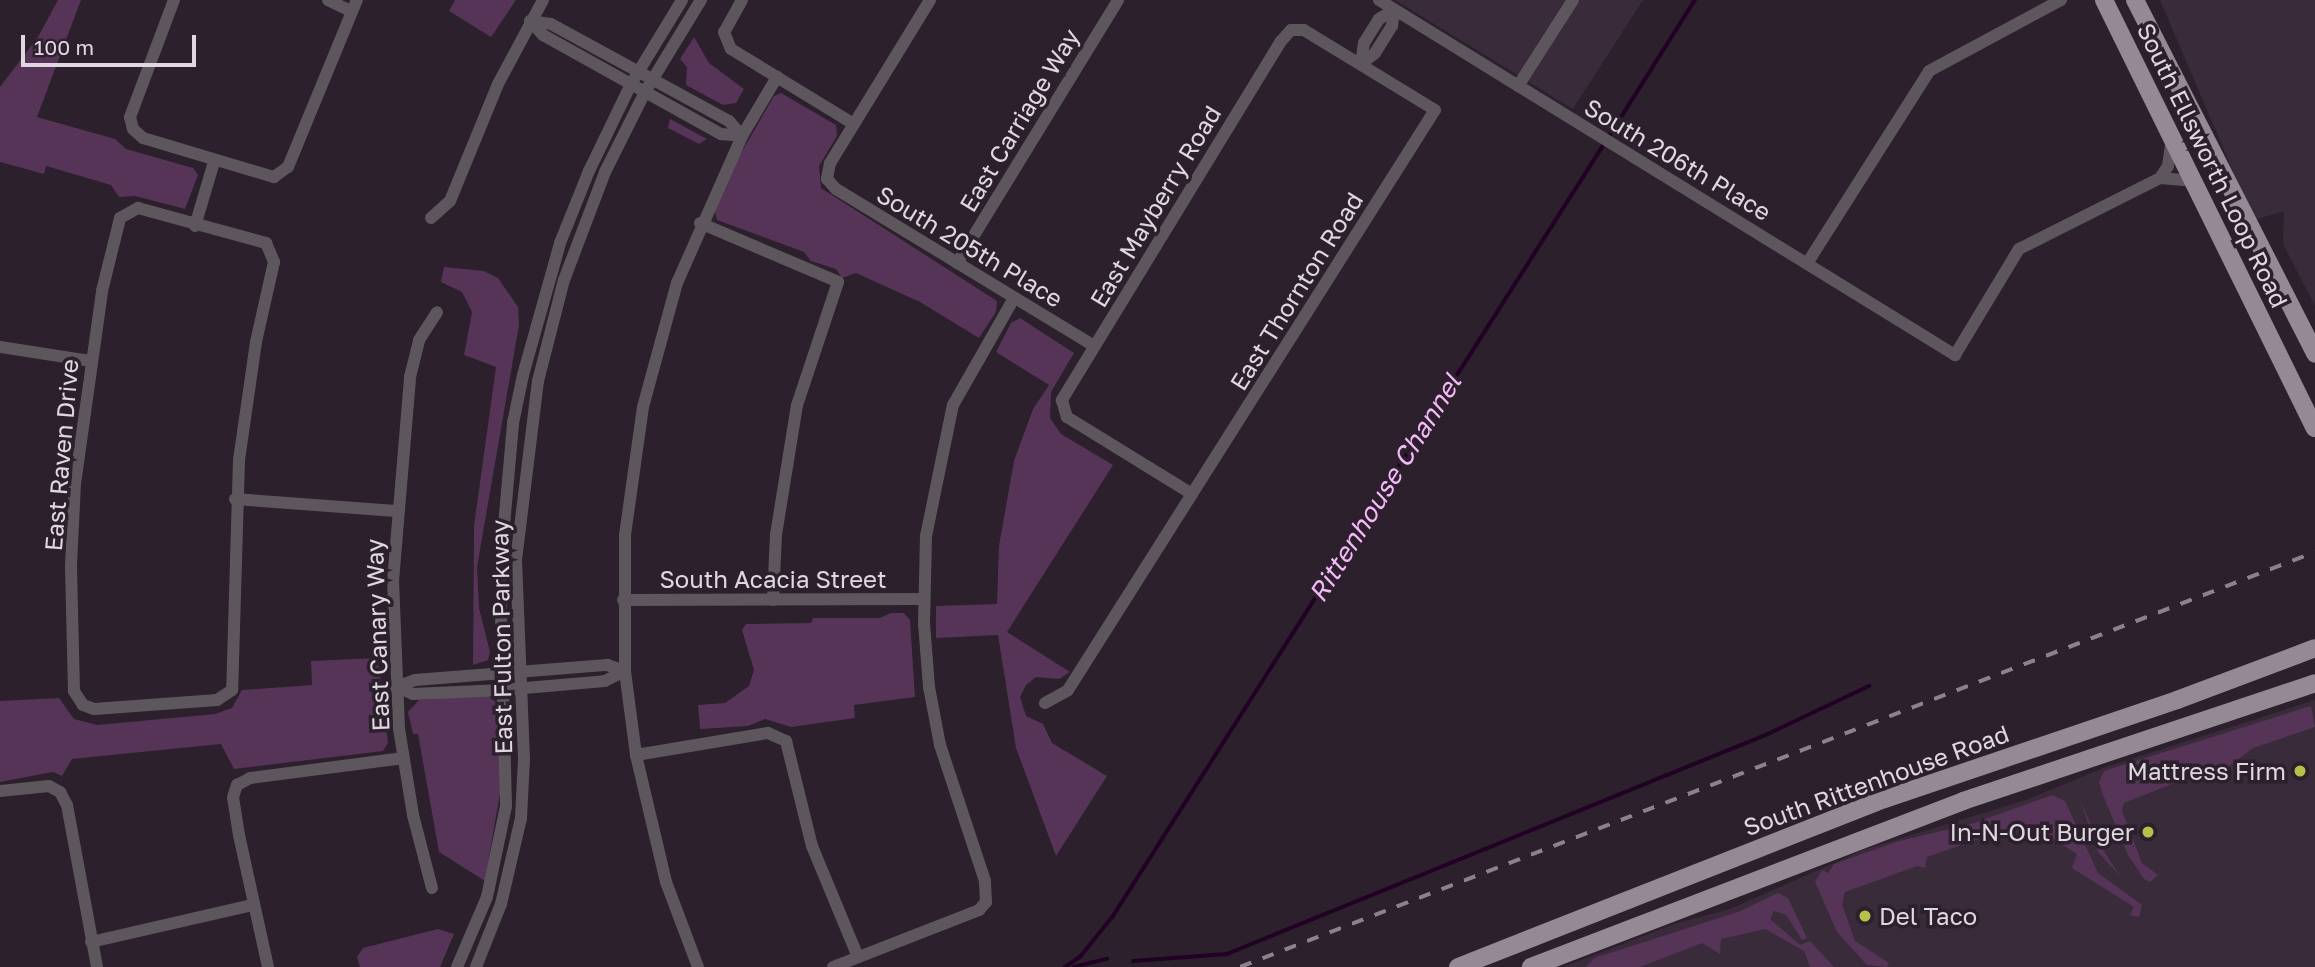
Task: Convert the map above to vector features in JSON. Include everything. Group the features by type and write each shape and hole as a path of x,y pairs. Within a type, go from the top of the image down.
{"main road":[{"name":"South Ellsworth Loop Road","path":"2104,0 2315,428"},
{"name":"South Ellsworth Loop Road","path":"2135,0 2315,355"},
{"name":"South Rittenhouse Road","path":"1458,967 1876,802 2315,648"},
{"name":"South Rittenhouse Road","path":"1531,967 1789,867 2073,764 2238,713 2315,683"},
{"path":"2065,737 2073,764"},
{"path":"1789,867 1799,845 1860,821 1876,802"},
{"path":"1567,953 1573,935 1626,913 1638,897"}],"street":[{"path":"174,0 130,117 133,129 143,138 214,162 279,176 288,167 354,5 328,0"},
{"path":"431,218 450,201 498,84 543,0"},
{"name":"East Fulton Parkway","path":"457,967 487,897 501,839 508,782 502,674 501,543 523,375 573,207 631,84 682,0"},
{"name":"East Fulton Parkway","path":"476,967 501,904 521,818 519,519 538,381 585,222 645,92 701,0"},
{"path":"742,0 726,25 726,41 777,77 854,124 930,0"},
{"name":"East Carriage Way","path":"957,263 1118,0"},
{"name":"South 206th Place","path":"1378,0 1808,262 1955,355 2019,249 2160,178"},
{"path":"1518,86 1573,0"},
{"path":"1808,262 1928,71 2061,0"},
{"path":"1361,64 1364,43 1379,19 1394,10"},
{"path":"530,21 551,24 729,121 742,136"},
{"path":"530,21 543,35 721,134 742,136"},
{"name":"East Mayberry Road","path":"1192,494 1071,420 1062,407 1094,346 1291,30 1304,30 1361,64"},
{"name":"East Thornton Road","path":"1045,703 1068,690 1435,110 1361,64"},
{"path":"698,967 666,882 636,755 625,671 623,600 630,483 643,407 677,283 700,223 742,136 777,77"},
{"name":"South 205th Place","path":"854,124 830,163 827,179 836,189 1094,346"},
{"path":"2172,137 2168,166 2160,178 2195,181"},
{"path":"214,162 195,226 260,241 273,252 250,381 236,499 396,511"},
{"name":"East Raven Drive","path":"195,226 138,208 125,211 117,227 90,361 71,565 74,691 82,705 94,709 225,696 234,680 236,499"},
{"path":"700,223 838,282 815,343 789,444 776,534 773,600"},
{"path":"833,967 979,909 986,902 985,881 940,745 929,687 923,599 926,536 944,436 967,376 1014,298"},
{"name":"East Canary Way","path":"432,888 404,758 396,687 396,511 410,377 419,340 437,312"},
{"path":"0,347 90,361"},
{"name":"South Acacia Street","path":"623,600 923,599"},
{"path":"396,687 415,680 607,665 625,671"},
{"path":"396,687 413,694 503,690 605,681 625,671"},
{"path":"636,755 777,734 786,741 813,846 858,957"},
{"path":"268,967 252,905 233,797 237,785 250,778 404,758"},
{"path":"0,790 40,786 60,792 67,805 97,967"},
{"path":"91,942 252,905"}],"shaded area":[{"path":"58,0 81,0 37,117 115,139 126,149 193,168 198,175 185,209 135,196 119,197 111,185 46,166 44,174 0,162 0,87 38,37"},
{"path":"455,0 516,0 491,37 449,11"},
{"path":"1395,0 1643,0 1573,109"},
{"path":"2160,0 2315,0 2315,306 2283,244 2284,211 2254,220"},
{"path":"694,37 709,63 744,89 736,103 723,105 686,85 687,67 680,59"},
{"path":"781,93 836,125 837,136 819,166 821,188 997,301 996,312 979,338 920,302 856,273 842,278 836,269 811,261 804,252 717,220 714,208 740,155 774,96"},
{"path":"670,119 707,139 699,144 668,128"},
{"path":"444,267 484,271 498,278 518,307 519,325 477,567 479,608 490,652 488,660 473,665 474,526 496,367 464,355 472,312 462,292 441,282"},
{"path":"1020,318 1074,353 1051,392 1050,418 1061,434 1113,465 1007,632 1070,672 1059,679 1036,677 1026,685 1020,697 1026,716 1043,724 1052,743 1107,776 1056,856 1016,748 998,635 936,638 936,606 997,604 999,546 1014,461 1033,409 1049,385 996,352 1011,323"},
{"path":"891,613 904,613 910,620 915,697 854,705 855,718 791,727 765,719 748,726 700,729 698,705 725,703 749,686 754,670 742,630 746,624 811,623 813,618 880,618"},
{"path":"378,658 388,743 383,751 234,769 221,744 72,759 62,776 53,772 0,782 0,701 59,698 74,719 97,725 215,714 232,708 242,690 312,685 311,661"},
{"path":"487,695 497,703 500,716 501,787 485,881 439,852 418,734 413,734 408,712 419,700"},
{"path":"2315,700 2315,967 1563,967 1677,923 1730,909 1866,849 2026,800 2106,767"},
{"path":"2311,706 2315,727 2253,748 2229,766 2220,765 2124,803 2122,811 2142,863 2158,875 2150,882 2144,879 2128,855 2103,795 2099,782 2104,771"},
{"path":"2052,795 2065,801 2098,873 2142,905 2139,917 2130,915 2134,907 2072,868 2077,854 2030,824 2020,831 2013,827 1927,857 1925,868 1917,866 1845,892 1842,904 1855,941 1889,963 1887,967 1867,965 1837,932 1815,882 1822,870 1828,873 1834,864 1896,842 1974,823"},
{"path":"2080,800 2100,845 2120,876 2098,852"},
{"path":"1778,893 1788,898 1807,938 1802,940 1786,915 1774,911 1770,919 1800,945 1810,941 1834,967 1810,967 1804,951 1765,929 1721,939 1720,954 1702,943 1640,967 1586,967 1594,958 1738,912"},
{"path":"438,929 454,934 440,967 360,967 357,957 363,948"}],"waterway":[{"name":"Rittenhouse Channel","path":"1608,138 1695,0"},
{"name":"Rittenhouse Channel","path":"1065,967 1080,957 1113,916 1604,144"},
{"path":"1133,961 1227,954 1768,734 1869,686"},
{"path":"1074,967 1107,959"}],"railway":[{"path":"1240,967 2315,552"}],"place":[{"name":"Mattress Firm","path":"2300,771"},
{"name":"In-N-Out Burger","path":"2148,832"},
{"name":"Del Taco","path":"1865,916"}]}
